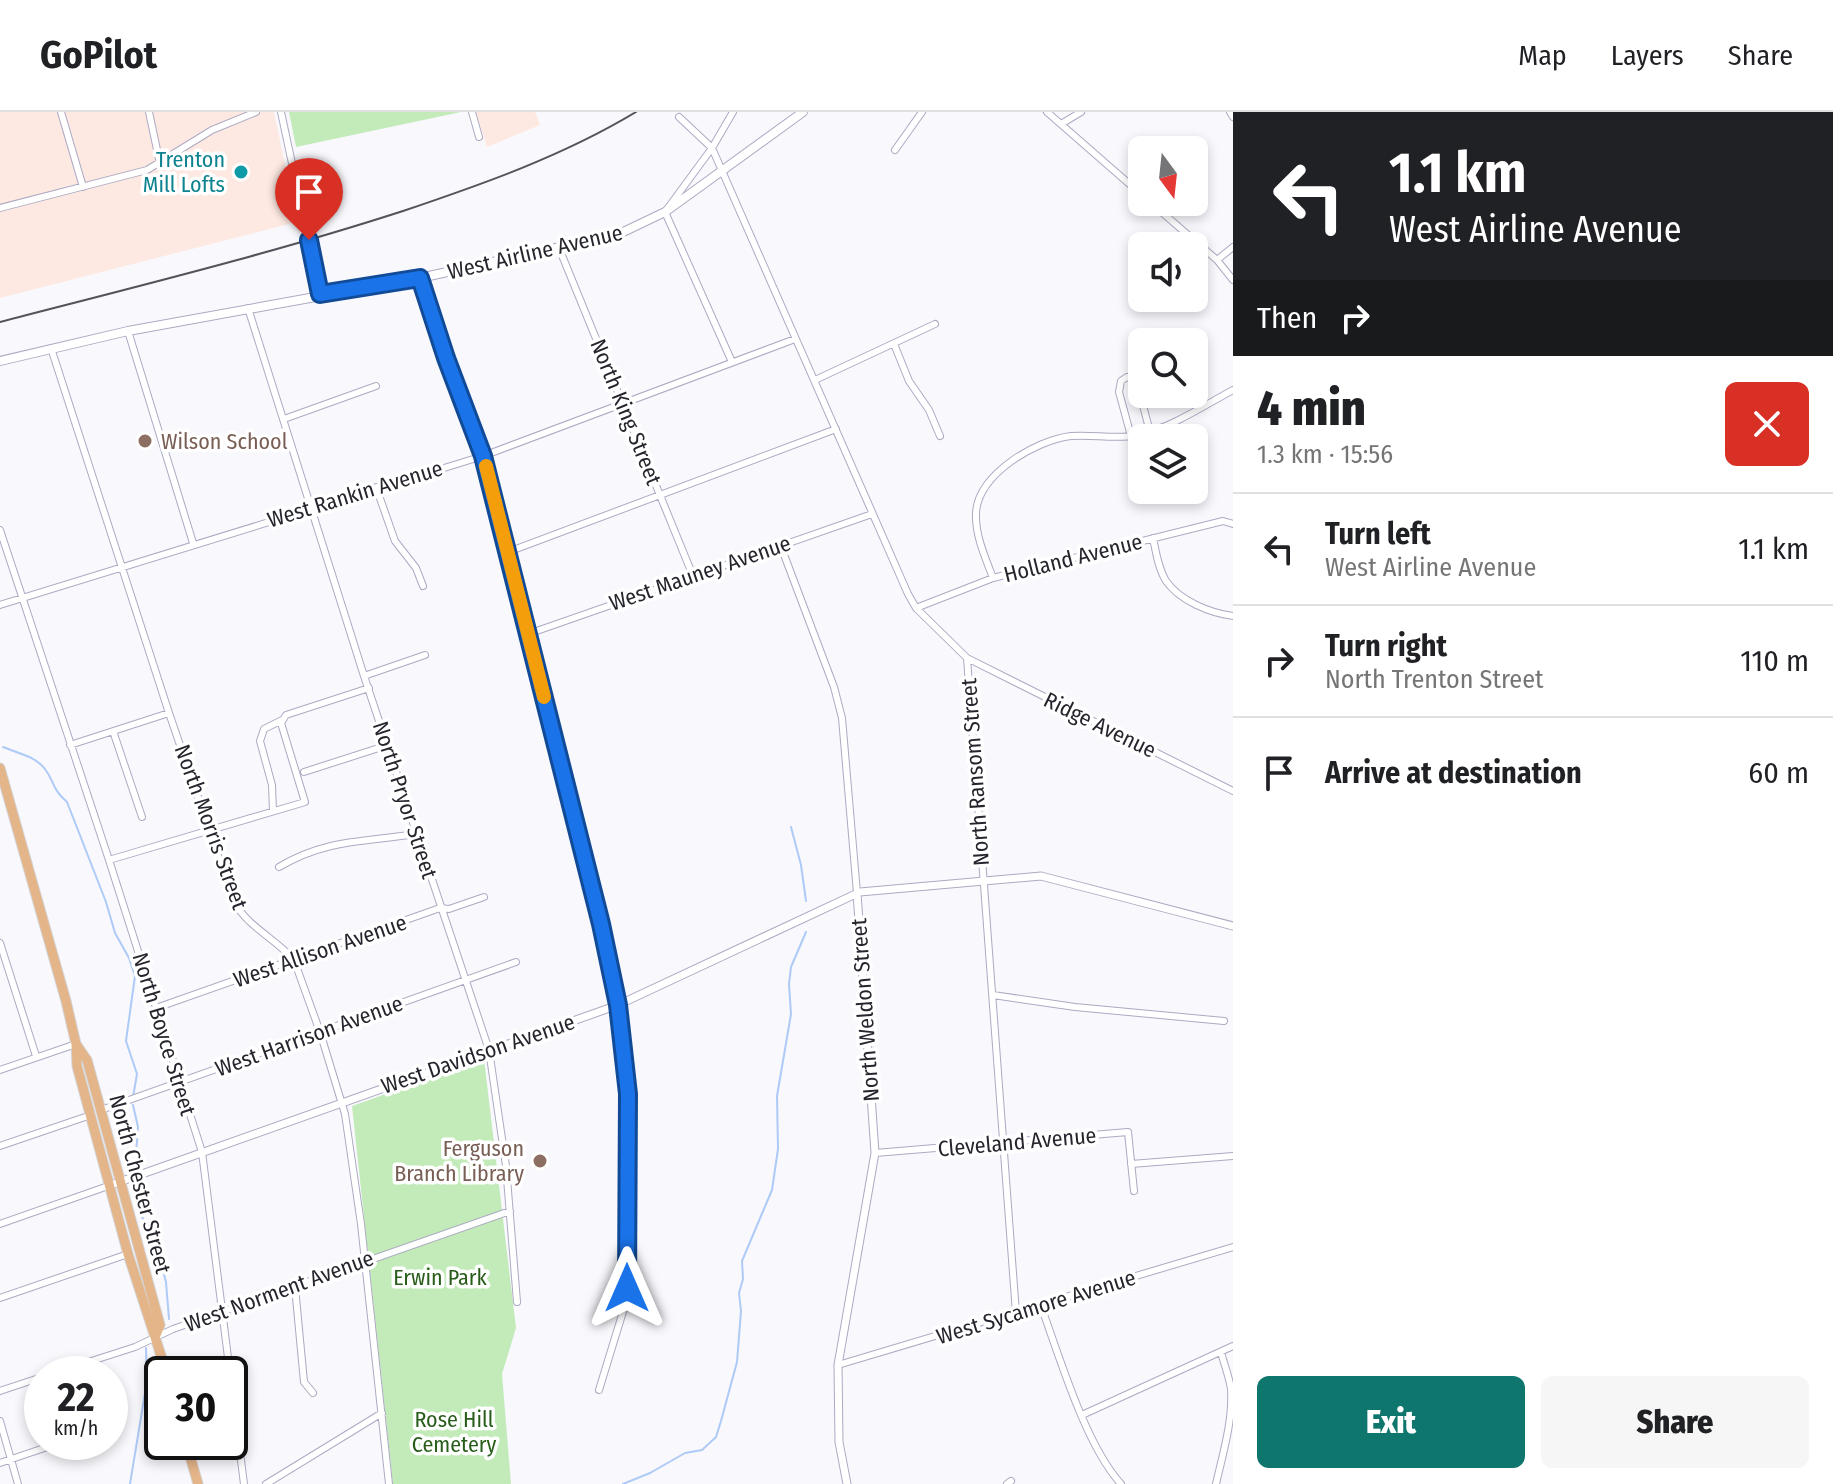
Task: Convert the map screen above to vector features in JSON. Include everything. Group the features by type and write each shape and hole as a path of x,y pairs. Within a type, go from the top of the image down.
{"main road":[{"path":"665,212 803,112"},
{"name":"West Airline Avenue","path":"0,361 128,331 420,278 559,248 619,234 665,212"},
{"name":"North Chester Street","path":"0,768 76,1044 77,1066 91,1115 160,1325 156,1335"},
{"name":"North Chester Street","path":"76,1044 87,1060 101,1110 128,1254 162,1356"},
{"path":"191,1460 198,1484"}],"street":[{"path":"61,112 83,187"},
{"path":"149,112 160,164"},
{"path":"0,208 160,164 212,130 256,112"},
{"path":"281,112 320,294"},
{"path":"472,112 479,137"},
{"name":"West Airline Avenue","path":"665,212 712,148 733,112"},
{"path":"895,150 922,112"},
{"path":"1047,112 1128,183"},
{"path":"1061,124 1081,112"},
{"name":"North Ransom Street","path":"679,117 712,148 916,608 967,658 1016,1313"},
{"path":"665,212 732,362"},
{"path":"1166,216 1217,260 1233,280"},
{"path":"1217,260 1233,247"},
{"name":"North King Street","path":"559,248 693,576"},
{"path":"420,278 442,349 483,456 601,924 618,1005 628,1094 627,1288 625,1305 599,1390"},
{"name":"North Pryor Street","path":"248,308 364,676 489,1050 502,1138 517,1302"},
{"path":"815,380 935,324"},
{"path":"128,331 193,543"},
{"name":"West Rankin Avenue","path":"0,605 483,456 795,339"},
{"path":"894,344 909,381 929,410 940,436"},
{"name":"North Morris Street","path":"51,348 169,713 239,910 251,925 278,943 294,960 342,1102 353,1158 389,1484"},
{"path":"1128,425 1119,392 1121,381 1127,377 1136,379 1148,424"},
{"path":"284,419 376,386"},
{"path":"1166,424 1233,390"},
{"path":"508,552 836,429"},
{"path":"993,578 979,536 976,515 980,496 992,479 1015,459 1050,440 1090,435 1128,436"},
{"path":"376,487 395,541 411,560 423,586"},
{"name":"West Mauney Avenue","path":"528,634 872,514"},
{"name":"Holland Avenue","path":"916,608 993,578 1223,521 1233,524"},
{"name":"North Boyce Street","path":"0,530 202,1152 244,1484"},
{"path":"1153,538 1162,572 1175,590 1208,610 1233,616"},
{"name":"North Weldon Street","path":"780,544 834,687 842,718 857,893 875,1153 838,1365 839,1442 847,1484"},
{"path":"364,676 425,655"},
{"name":"Ridge Avenue","path":"967,658 1233,791"},
{"path":"273,811 272,785 260,741 264,729 284,717 369,688"},
{"path":"70,745 169,713"},
{"path":"109,860 305,802 281,723 284,717"},
{"path":"113,731 142,817"},
{"path":"304,772 388,745"},
{"path":"279,867 344,841 416,834"},
{"name":"West Davidson Avenue","path":"0,1224 618,1005 857,893 1032,876 1053,878 1233,926"},
{"name":"West Allison Avenue","path":"156,1008 440,908 449,909 484,897"},
{"path":"0,943 36,1056"},
{"name":"West Harrison Avenue","path":"101,1110 516,962"},
{"path":"993,995 1075,1007 1224,1021"},
{"path":"0,1070 76,1044"},
{"path":"0,1146 91,1115"},
{"name":"Cleveland Avenue","path":"875,1153 1128,1132 1131,1164"},
{"path":"1134,1191 1131,1164 1233,1156"},
{"name":"West Norment Avenue","path":"107,1356 135,1347 156,1335 510,1211"},
{"name":"West Sycamore Avenue","path":"838,1365 1233,1247"},
{"path":"0,1298 128,1254"},
{"path":"295,1287 304,1382 313,1393"},
{"path":"1041,1306 1082,1415 1103,1458 1121,1484"},
{"path":"1082,1415 1233,1346"},
{"path":"1216,1484 1231,1402 1230,1382 1221,1352"},
{"path":"0,1391 24,1383"},
{"path":"266,1484 382,1413"},
{"path":"0,1421 18,1484"},
{"path":"0,1463 24,1455"}],"shaded area":[{"path":"0,112 274,112 297,222 0,298"},
{"path":"476,112 535,112 540,125 487,147"}],"green space":[{"path":"289,112 461,112 296,147"},
{"name":"Erwin Park","path":"484,1059 516,1328 502,1374 511,1484 393,1484 352,1106"}],"waterway":[{"path":"3,747 41,765 67,802 115,933 129,958 135,976 126,1041 137,1074 133,1097"},
{"path":"791,827 806,901"},
{"path":"623,1484 685,1453 702,1450 716,1437 737,1362 742,1261 772,1190 778,1149 777,1096 791,1014 791,967 806,932"},
{"path":"133,1105 138,1127 135,1168"},
{"path":"137,1186 140,1213 156,1244 166,1282 169,1319"},
{"path":"130,1484 147,1381 146,1348"}],"railway":[{"path":"0,322 253,256 403,211 551,156 636,112"}],"slow traffic":[{"path":"486,466 544,697"}],"place":[{"name":"Trenton Mill Lofts","path":"241,172"},
{"name":"Wilson School","path":"145,441"},
{"name":"Ferguson Branch Library","path":"540,1161"}],"route":[{"path":"309,240 320,294 420,278 439,340 483,456 601,924 622,1026 628,1073 627,1288"}],"park label":[{"name":"Rose Hill Cemetery","path":"454,1432"}]}
